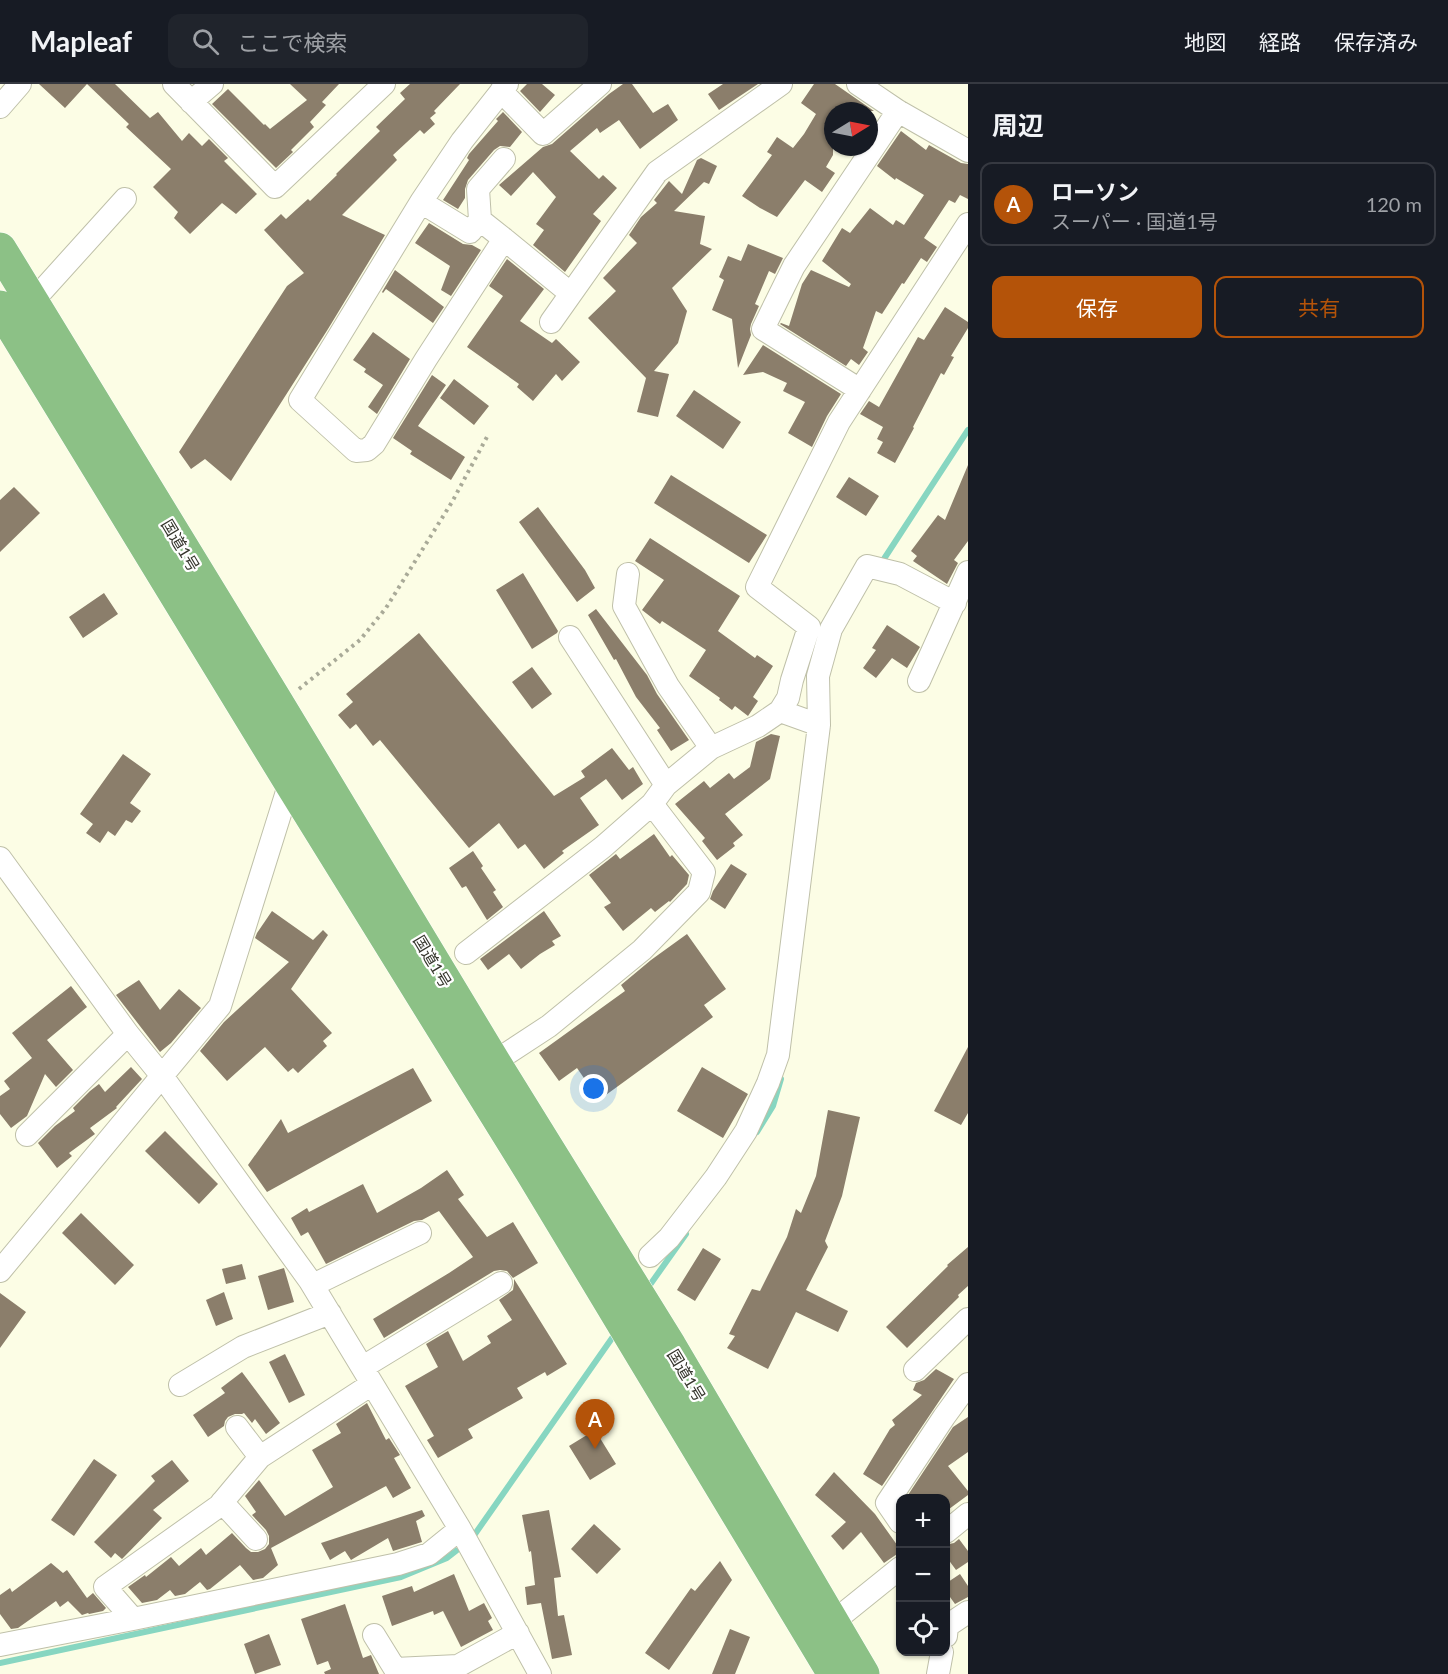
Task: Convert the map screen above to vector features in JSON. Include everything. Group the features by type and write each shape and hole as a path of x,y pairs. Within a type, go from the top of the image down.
{"highway":[{"name":"国道1号","path":"0,249 494,1062 834,1674"},
{"name":"国道1号","path":"0,307 528,1166 632,1311 833,1622 863,1674"}],"street":[{"path":"0,107 20,84"},
{"path":"174,84 275,187 384,84"},
{"path":"192,102 212,84"},
{"path":"504,239 374,444 367,450 356,451 300,400 421,202 462,141 504,88 543,134 600,84"},
{"path":"551,322 657,172 781,84"},
{"path":"858,84 898,111 968,151"},
{"path":"860,390 763,328 794,266 898,111"},
{"path":"421,202 470,232 480,220 478,189 504,159"},
{"path":"32,302 125,199"},
{"path":"480,220 570,292"},
{"path":"466,953 603,848 652,804 666,785 711,748 758,726 780,711 788,698 809,627 757,587 839,422 968,224"},
{"path":"650,1256 669,1238 716,1177 746,1131 778,1055 819,725 818,676 831,629 867,566 900,574 955,603"},
{"path":"919,681 968,572"},
{"path":"628,574 624,606 668,686 711,748"},
{"path":"570,638 666,785"},
{"path":"780,711 819,725"},
{"path":"0,1271 220,1006 290,782"},
{"path":"494,1062 549,1026 642,950 699,892 704,872 652,804"},
{"path":"0,858 313,1285 460,1529 540,1674"},
{"path":"27,1135 128,1034"},
{"path":"313,1285 420,1233"},
{"path":"133,1619 105,1587 219,1506 260,1456 368,1376 501,1283"},
{"path":"180,1385 243,1347 330,1312"},
{"path":"915,1370 968,1319"},
{"path":"896,1516 887,1503 968,1384"},
{"path":"237,1427 260,1456"},
{"path":"222,1502 256,1539"},
{"path":"950,1528 968,1514"},
{"path":"0,1645 398,1564 429,1554 460,1529"},
{"path":"833,1622 896,1571"},
{"path":"950,1624 968,1612"},
{"path":"374,1635 395,1669 458,1666 518,1634"},
{"path":"938,1674 941,1656"}],"path":[{"path":"278,704 360,640 386,608 452,502 488,435"}],"building":[{"path":"39,84 87,84 65,108"},
{"path":"87,84 115,84 150,118 158,112 182,141 189,133 202,146 209,139 228,158 224,161 257,194 236,214 222,203 190,234 174,218 178,212 153,187 171,169 126,127 129,124"},
{"path":"290,84 339,84 322,102 326,105 310,122 314,127 276,168 212,104 228,89 270,129 307,100"},
{"path":"410,84 460,84 434,111 436,113 430,118 435,124 424,134 420,130 393,155 397,160 342,215 385,235 231,481 205,459 191,469 179,452 287,286 304,273 264,230 281,214 286,219 308,199 310,201 337,175 380,131 376,127 405,99 400,93"},
{"path":"527,84 542,84 555,95 540,112 520,91"},
{"path":"623,84 632,84 653,113 668,104 678,120 640,149 619,120 600,133 597,128 570,151 599,179 603,175 617,188 593,214 601,221 565,272 533,245 544,230 536,224 556,197 533,172 511,196 499,185"},
{"path":"723,84 758,84 719,110 708,94"},
{"path":"814,84 835,84 861,102 824,102 824,156 832,156 826,167 835,173 822,192 805,180 777,217 742,196 772,155 767,152 777,137 793,148 804,134 816,114 801,103"},
{"path":"503,112 522,132 510,147 500,146 494,150 468,180 465,198 458,209 443,200 469,160 467,158 469,154"},
{"path":"901,131 926,150 929,145 961,163 968,164 968,199 960,195 955,203 949,200 924,238 937,247 927,262 921,258 882,314 876,311 863,348 868,352 859,365 851,359 846,366 780,324 789,326 802,284 811,270 849,287 851,284 822,261 842,228 850,233 870,208 893,225 896,220 904,225 924,195 896,178 895,180 877,166"},
{"path":"701,158 717,166 709,184 704,182 674,211 705,216 700,244 712,249 672,288 687,311 678,343 654,371 669,374 658,417 637,412 646,378 588,318 616,291 603,278 637,243 629,235 641,217 657,203 654,200 669,181 682,194 697,160"},
{"path":"429,223 463,244 472,245 481,250 451,296 441,290 450,266 415,243"},
{"path":"748,244 783,258 775,274 769,271 755,304 759,306 751,324 751,335 738,368 732,319 712,310 724,280 719,277 728,256 741,261"},
{"path":"507,259 544,289 520,321 552,343 556,339 580,362 562,381 556,374 533,401 517,387 519,384 467,347 503,296 489,286"},
{"path":"395,270 444,307 433,323 386,289 382,292"},
{"path":"945,307 968,322 968,328 951,356 954,357 944,375 941,373 895,463 877,453 883,442 877,439 883,427 860,414 869,401 879,407 918,337 924,340"},
{"path":"373,332 410,359 377,414 368,407 383,385 364,372 366,369 353,360"},
{"path":"763,345 841,394 812,447 788,433 805,402 783,391 787,383 763,372 743,375"},
{"path":"432,375 446,385 418,426 465,457 451,480 410,454 412,451 393,438"},
{"path":"454,379 489,406 474,425 440,398"},
{"path":"694,390 741,422 723,449 676,416"},
{"path":"968,465 968,541 954,560 958,563 947,584 913,561 917,556 911,551 938,515 945,520"},
{"path":"671,475 767,535 749,563 654,503"},
{"path":"849,477 879,496 866,516 836,497"},
{"path":"14,487 40,513 0,552 0,500"},
{"path":"538,507 585,570 595,588 577,602 519,522"},
{"path":"650,538 740,596 718,631 755,658 757,655 773,666 753,697 758,701 748,716 735,706 732,710 719,700 720,698 689,676 706,650 662,621 660,624 642,610 664,580 635,561"},
{"path":"523,573 558,631 532,649 496,590"},
{"path":"104,593 118,614 83,638 69,617"},
{"path":"596,609 647,675 657,694 689,740 671,751 657,730 660,728 636,697 616,659 614,660 588,615"},
{"path":"887,625 920,647 907,668 892,658 876,678 863,668 876,650 872,648"},
{"path":"419,633 554,796 585,777 581,771 612,748 629,770 633,767 643,784 622,800 606,779 580,798 599,825 562,851 564,853 544,869 525,844 518,849 499,823 469,848 380,740 373,746 356,724 350,729 338,715 353,702 346,694"},
{"path":"532,667 552,694 532,709 512,682"},
{"path":"771,734 780,736 770,779 725,814 743,835 733,843 735,846 717,860 702,841 705,838 675,804 704,781 710,788 729,773 734,779 750,767 756,742"},
{"path":"123,754 151,774 130,803 141,811 132,823 126,820 115,836 108,831 100,843 86,833 93,824 80,814"},
{"path":"654,834 670,857 672,855 689,875 687,884 670,902 655,912 651,908 623,931 604,907 611,903 589,875 616,854 620,859"},
{"path":"473,851 496,890 493,892 503,907 487,920 466,886 462,888 449,868"},
{"path":"731,864 747,874 725,909 710,899"},
{"path":"272,911 313,940 323,930 328,935 291,989 332,1033 323,1041 327,1046 298,1073 293,1068 288,1072 265,1047 227,1081 200,1051 224,1022 289,962 255,938"},
{"path":"544,911 561,936 552,941 555,945 521,969 509,954 488,970 480,959"},
{"path":"687,934 726,989 704,1005 713,1017 599,1100 577,1068 559,1081 539,1053 625,991 621,985"},
{"path":"139,980 160,1010 179,989 201,1008 171,1043 160,1052 116,995"},
{"path":"71,986 87,1007 47,1040 73,1070 56,1087 45,1074 27,1116 11,1128 0,1114 0,1096 10,1089 4,1081 32,1058 12,1033"},
{"path":"968,1047 968,1113 961,1125 934,1111"},
{"path":"131,1067 142,1079 117,1108 90,1128 95,1134 69,1153 72,1156 57,1168 38,1143 75,1111 73,1108 90,1091 99,1084 105,1092"},
{"path":"702,1067 748,1094 723,1138 677,1111"},
{"path":"413,1068 432,1101 267,1192 248,1165 281,1119 288,1133"},
{"path":"828,1110 860,1117 842,1196 825,1241 828,1247 806,1290 848,1311 838,1332 796,1312 768,1369 727,1348 735,1336 729,1334 752,1289 760,1291 787,1237 796,1209 801,1213 816,1176"},
{"path":"165,1131 218,1184 199,1204 145,1151"},
{"path":"447,1170 464,1195 458,1199 487,1237 513,1222 538,1263 513,1278 507,1271 494,1271 384,1338 373,1319 473,1257 439,1211 326,1264 308,1232 301,1236 291,1218 307,1208 309,1212 363,1184 377,1213"},
{"path":"81,1213 134,1265 115,1285 62,1233"},
{"path":"968,1247 968,1286 907,1348 886,1327"},
{"path":"703,1248 721,1259 695,1301 677,1290"},
{"path":"242,1264 246,1279 226,1284 222,1269"},
{"path":"284,1268 294,1302 268,1310 258,1276"},
{"path":"514,1279 567,1364 547,1376 545,1372 517,1388 523,1398 468,1429 473,1438 438,1458 427,1440 434,1436 405,1386 438,1367 426,1344 448,1331 463,1361 491,1343 487,1336 512,1320 499,1300 513,1290"},
{"path":"224,1292 233,1319 216,1326 206,1300"},
{"path":"0,1293 26,1312 0,1348"},
{"path":"285,1354 305,1395 289,1403 269,1362"},
{"path":"936,1369 954,1379 882,1486 863,1474 890,1429 895,1425 892,1420 922,1395 913,1390 916,1383 924,1380"},
{"path":"242,1372 280,1423 266,1434 255,1419 252,1423 244,1413 235,1414 228,1417 224,1426 208,1437 193,1415 225,1393 221,1388"},
{"path":"367,1403 386,1440 389,1438 400,1455 394,1458 411,1488 393,1498 386,1486 271,1548 278,1565 263,1578 253,1580 240,1565 210,1589 207,1590 200,1582 185,1594 175,1596 170,1590 157,1600 142,1603 128,1587 145,1575 146,1577 171,1557 179,1566 201,1548 206,1555 232,1533 251,1552 265,1549 269,1544 269,1536 252,1515 256,1512 245,1496 259,1480 285,1516 333,1487 312,1450 341,1433 336,1424"},
{"path":"968,1417 968,1452 948,1466 968,1491 968,1495 950,1508 950,1494 909,1494 953,1427"},
{"path":"595,1430 616,1464 590,1480 569,1446"},
{"path":"94,1459 117,1475 74,1536 51,1520"},
{"path":"172,1460 189,1481 153,1510 162,1518 122,1559 115,1553 111,1558 94,1542 155,1481 151,1476"},
{"path":"834,1472 875,1514 896,1543 896,1555 884,1563 861,1532 843,1550 831,1536 846,1522 815,1495"},
{"path":"422,1510 425,1516 416,1521 422,1542 393,1551 388,1538 351,1560 345,1551 330,1560 321,1543"},
{"path":"549,1510 561,1577 554,1578 558,1616 564,1615 572,1655 552,1659 541,1603 527,1605 525,1587 535,1585 531,1551 529,1552 522,1515"},
{"path":"594,1524 621,1549 597,1574 571,1549"},
{"path":"959,1539 968,1551 968,1562 956,1570 950,1562 950,1544"},
{"path":"720,1561 732,1580 669,1670 645,1653 691,1588 695,1591"},
{"path":"51,1563 63,1573 67,1570 87,1598 93,1593 106,1608 103,1611 82,1615 68,1601 60,1607 56,1601 18,1628 11,1629 0,1614 0,1595 10,1588 12,1592"},
{"path":"454,1574 469,1611 484,1603 492,1618 488,1621 493,1630 461,1647 443,1611 434,1615 433,1611 392,1626 382,1596 412,1586 414,1592"},
{"path":"960,1574 968,1586 968,1597 955,1604 950,1597 950,1581"},
{"path":"345,1604 363,1658 371,1655 379,1674 325,1674 324,1672 331,1669 328,1661 317,1665 301,1619"},
{"path":"730,1629 750,1637 735,1674 712,1674"},
{"path":"269,1634 281,1665 255,1674 244,1644"}],"waterway":[{"path":"880,565 968,430"},
{"path":"757,1132 773,1106 781,1079"},
{"path":"647,1289 686,1234"},
{"path":"475,1534 617,1331"},
{"path":"0,1663 401,1577 447,1558 456,1551"}],"place":[{"name":"ローソン","path":"595,1449"}]}
